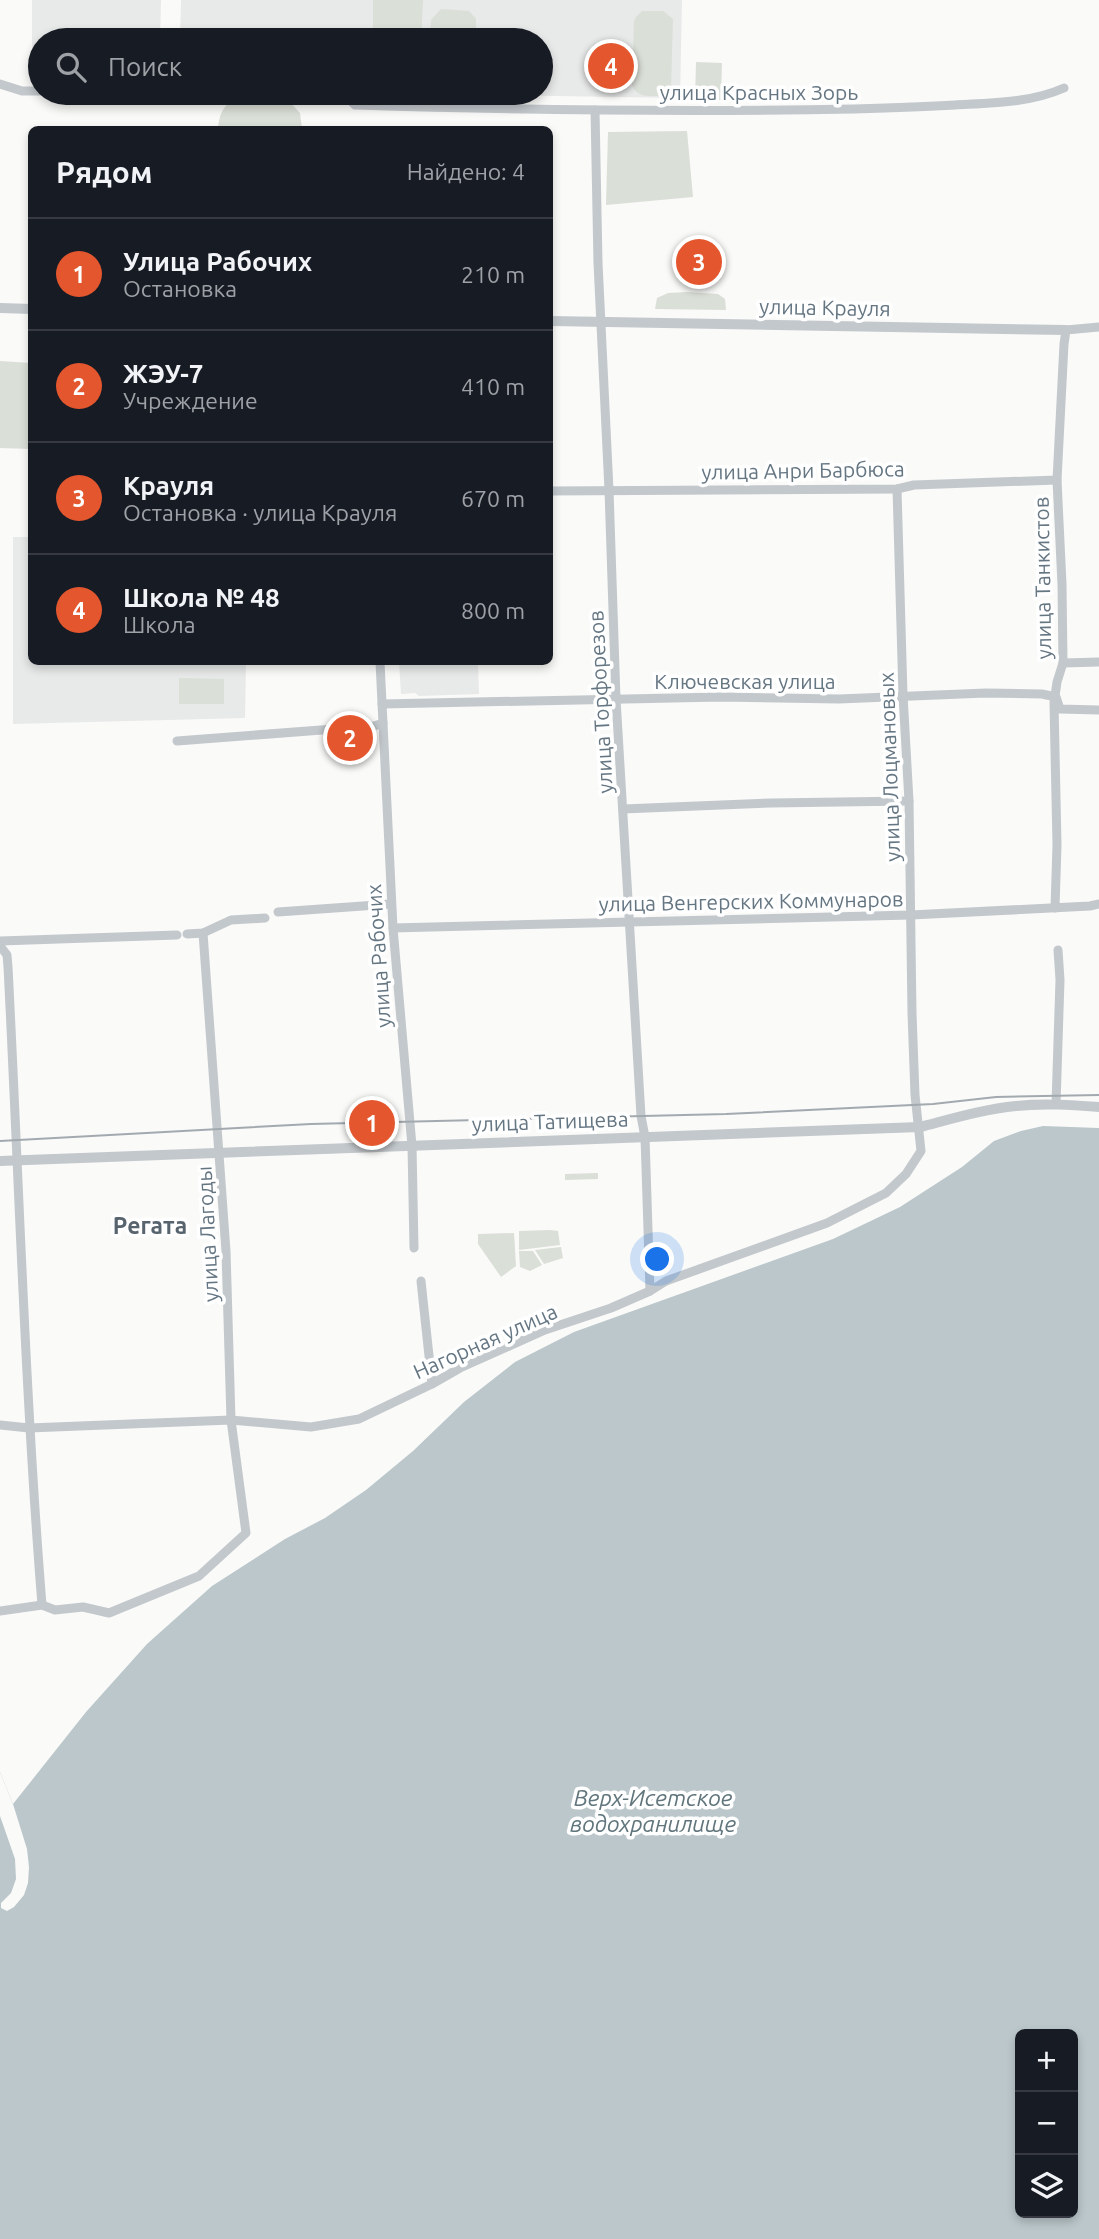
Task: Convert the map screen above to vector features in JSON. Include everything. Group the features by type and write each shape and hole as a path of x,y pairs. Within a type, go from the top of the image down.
{"street":[{"path":"0,84 28,91"},
{"name":"улица Красных Зорь","path":"355,105 595,110 769,110 999,103 1043,97 1064,88"},
{"name":"улица Торфорезов","path":"595,110 598,263 610,490 616,699 641,1116 645,1137 650,1291"},
{"path":"0,308 28,309"},
{"name":"улица Крауля","path":"553,321 870,328 1066,330 1099,327"},
{"name":"улица Танкистов","path":"1055,908 1056,697 1063,663 1057,480 1066,330"},
{"name":"улица Анри Барбюса","path":"553,491 898,489 915,485 1057,480"},
{"name":"улица Лоцмановых","path":"898,489 903,695 909,801 915,1095 920,1127"},
{"path":"1063,663 1099,662"},
{"name":"улица Рабочих","path":"380,665 391,904 412,1146 414,1248"},
{"name":"Ключевская улица","path":"382,704 1042,694 1056,697 1060,709 1099,710"},
{"path":"177,741 374,726 383,723"},
{"path":"623,809 909,801"},
{"name":"улица Венгерских Коммунаров","path":"393,928 911,915 1055,908 1098,904 1099,891"},
{"path":"278,912 391,904"},
{"path":"187,934 203,933 231,920 265,918"},
{"name":"улица Лагоды","path":"42,1605 55,1610 83,1607 109,1613 199,1576 246,1533 231,1420 220,1153 203,933"},
{"path":"0,941 177,935"},
{"path":"0,946 8,955 29,1428 42,1605 0,1611"},
{"path":"1056,1104 1060,980 1058,950"},
{"name":"улица Татищева","path":"0,1161 920,1127 977,1112 1016,1106 1056,1104 1099,1107"},
{"name":"Нагорная улица","path":"0,1425 29,1428 231,1420 311,1426 359,1419 460,1368 545,1330 611,1308 666,1281 827,1223 886,1193 906,1174 921,1152 920,1127"},
{"path":"421,1281 432,1384"}],"shaded area":[{"path":"32,0 161,0 160,28 32,28"},
{"path":"181,0 682,0 680,98 553,96 553,28 180,28"},
{"path":"373,0 423,0 422,28 373,28"},
{"path":"441,9 469,11 476,19 476,28 431,28 431,20"},
{"path":"642,11 663,11 673,19 671,86 662,96 641,94 632,85 634,21"},
{"path":"696,62 722,63 721,100 695,99"},
{"path":"293,105 300,113 302,126 218,126 226,106"},
{"path":"687,131 693,197 606,205 608,132"},
{"path":"668,293 718,294 725,299 726,310 655,309 657,298"},
{"path":"0,361 28,363 28,449 0,448"},
{"path":"13,537 28,537 28,665 246,665 245,718 13,724"},
{"path":"399,665 478,665 479,694 401,694"},
{"path":"179,678 224,679 224,704 179,704"},
{"path":"598,1173 598,1179 565,1180 565,1174"},
{"path":"519,1231 558,1231 560,1245 519,1250"},
{"path":"514,1233 516,1266 501,1277 478,1244 478,1234"},
{"path":"561,1247 563,1258 544,1264 535,1250"},
{"path":"519,1251 533,1251 542,1265 530,1271 520,1267"}],"water":[{"name":"Верх-Исетское водохранилище","path":"1043,1126 1099,1128 1099,2239 0,2239 0,1772 13,1804 86,1712 147,1644 212,1586 366,1490 413,1451 464,1402 515,1362 574,1332 833,1239 900,1207 962,1167 994,1141"}],"pier":[{"path":"0,1772 27,1849 29,1867 24,1895 7,1911 1,1908 1,1903 11,1893 16,1879 15,1859 0,1816"}],"tram line":[{"path":"0,1141 311,1124 726,1114 933,1104 996,1097 1099,1095"}],"place":[{"name":"Школа № 48","path":"611,66"},
{"name":"Крауля","path":"699,262"},
{"name":"ЖЭУ-7","path":"350,738"},
{"name":"Улица Рабочих","path":"372,1123"}],"district":[{"name":"Регата","path":"150,1225"}]}
